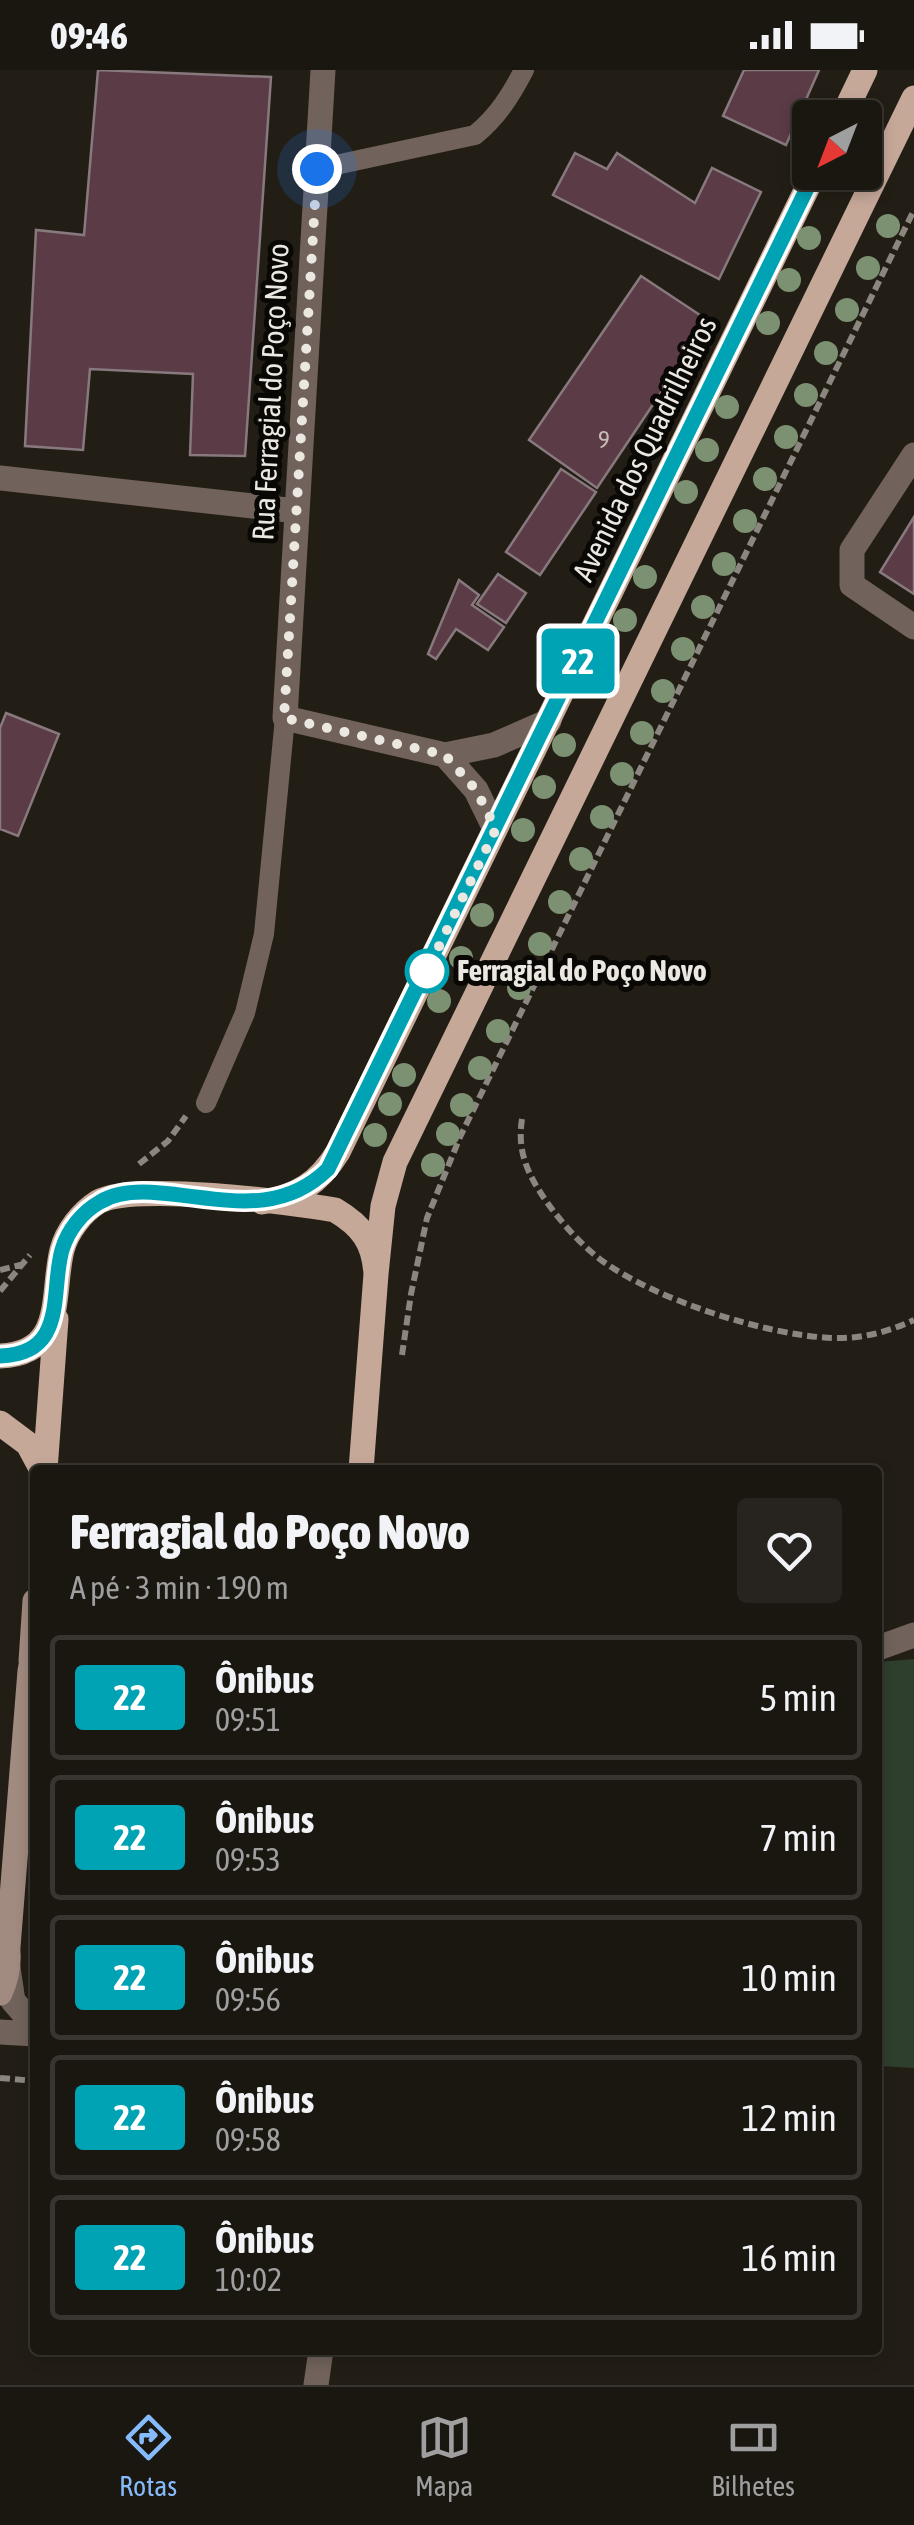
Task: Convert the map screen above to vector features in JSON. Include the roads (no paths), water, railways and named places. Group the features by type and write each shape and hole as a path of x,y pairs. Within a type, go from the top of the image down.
{"main road":[{"path":"851,100 865,70"},
{"path":"361,1465 383,1206 396,1162 914,98"},
{"name":"Avenida dos Quadrilheiros","path":"262,1202 294,1195 328,1169 806,190"},
{"path":"43,1465 61,1255 82,1215 110,1196 146,1192 335,1210 353,1221 367,1237 376,1274"},
{"path":"0,1356 26,1350 44,1335 56,1311 58,1294"},
{"path":"0,1422 28,1444 40,1465"}],"street":[{"name":"Rua Ferragial do Poço Novo","path":"284,718 323,70"},
{"path":"914,454 852,550 852,586 914,627"},
{"path":"0,478 297,511"},
{"path":"284,718 445,755 494,744 549,720"},
{"path":"445,755 476,790 496,829"},
{"path":"882,1647 914,1635"},
{"path":"0,1993 30,1670"},
{"path":"0,1868 15,1835"},
{"path":"5,1947 13,2001 30,2020"},
{"path":"0,2032 30,2034"},
{"path":"316,2385 319,2355"}],"lane":[{"path":"317,169 476,135 508,99 524,70"},
{"path":"206,1103 245,1013 264,934 284,718"}],"place":[{"name":"Ferragial do Poço Novo","path":"427,971"}]}
